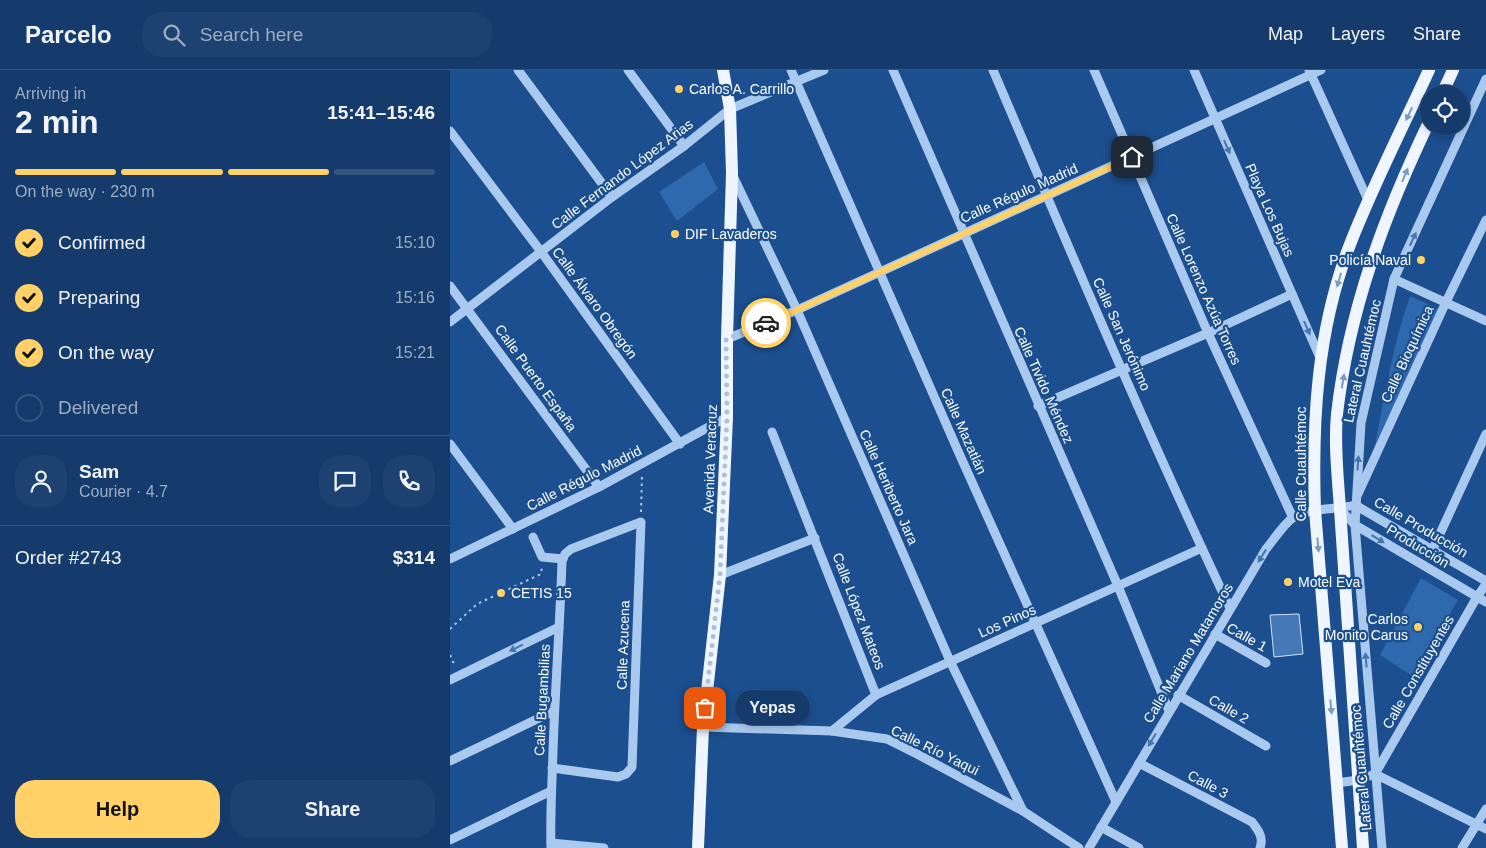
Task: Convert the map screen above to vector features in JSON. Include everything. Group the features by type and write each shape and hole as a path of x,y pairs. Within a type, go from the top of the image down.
{"main road":[{"name":"Avenida Veracruz","path":"698,848 703,727 720,575 727,417 726,339 732,174 730,109 723,70"},
{"name":"Calle Cuauhtémoc","path":"1341,846 1315,510 1313,459 1321,360 1338,281 1349,248 1368,200 1429,70"},
{"path":"1446,85 1453,70"},
{"path":"1364,848 1340,509 1337,415 1354,318 1367,273 1384,223 1423,135"}],"street":[{"path":"518,70 612,197"},
{"path":"628,70 684,146"},
{"name":"Calle Mazatlán","path":"791,70 1034,624 1116,802"},
{"name":"Calle Fernando López Arias","path":"450,322 542,253 612,197 684,146 730,109 824,70"},
{"name":"Calle Tivido Méndez","path":"893,70 1118,586 1169,711"},
{"name":"Calle San Jerónimo","path":"993,70 1123,370 1230,608"},
{"name":"Calle Lorenzo Azúa Torres","path":"1094,70 1208,333 1293,518"},
{"name":"Playa Los Bujas","path":"1194,70 1321,360"},
{"name":"Calle Régulo Madrid","path":"726,339 797,310 1132,157 1310,72 1321,70"},
{"path":"1310,72 1368,200"},
{"name":"Lateral Cuauhtémoc","path":"1382,848 1355,525 1361,423 1394,279 1486,79"},
{"name":"Calle Álvaro Obregón","path":"450,131 542,253 680,444"},
{"name":"Calle Heriberto Jara","path":"732,174 797,310 950,661 1022,811"},
{"name":"Calle Bioquímica","path":"1355,503 1446,302 1486,220"},
{"path":"1394,279 1486,320"},
{"name":"Calle Puerto España","path":"450,286 599,487"},
{"path":"1038,406 1208,333 1292,294"},
{"name":"Calle Régulo Madrid","path":"450,559 599,487 727,417"},
{"name":"Calle López Mateos","path":"772,432 876,695"},
{"path":"1432,550 1486,434"},
{"path":"450,444 513,529"},
{"name":"Calle Producción","path":"1340,509 1355,503 1486,582"},
{"name":"Calle Mariano Matamoros","path":"1089,848 1178,695 1266,550 1293,518 1315,510 1340,509"},
{"name":"Producción","path":"1340,509 1355,525 1486,602"},
{"path":"533,538 542,556 564,557 571,549 641,522"},
{"name":"Calle Azucena","path":"552,768 618,777 626,774 632,766 641,522"},
{"path":"720,575 815,538"},
{"name":"Los Pinos","path":"832,732 876,695 1202,548"},
{"name":"Calle Bugambilias","path":"551,846 554,711 564,557"},
{"name":"Calle Constituyentes","path":"1375,774 1486,582"},
{"path":"450,680 560,627"},
{"name":"Calle 1","path":"1215,634 1266,663"},
{"name":"Calle 2","path":"1178,695 1266,746"},
{"path":"450,761 554,711"},
{"name":"Calle Río Yaqui","path":"703,727 832,732 887,739 1022,811 1079,848"},
{"name":"Calle 3","path":"1139,763 1252,822 1260,833 1262,845 1260,848"},
{"path":"1337,783 1358,780 1375,774 1486,829"},
{"path":"450,840 551,792"},
{"path":"1462,848 1486,809"},
{"path":"1101,827 1139,848"},
{"path":"551,846 604,848"}],"path":[{"path":"641,522 642,464"},
{"path":"450,629 477,604 542,574 542,556"},
{"path":"450,655 456,668"}],"shaded area":[{"path":"704,162 718,189 677,221 659,192"},
{"path":"1410,296 1441,310 1374,451 1393,354"},
{"name":"Carlos Monito Carus","path":"1421,578 1458,600 1414,677 1380,655"}],"building":[{"path":"1299,614 1303,654 1274,657 1270,615"}],"way so far":[{"path":"705,708 720,575 727,417 726,339 766,323"}],"place":[{"name":"Carlos A. Carrillo","path":"679,89"},
{"name":"DIF Lavaderos","path":"675,234"},
{"name":"Policía Naval","path":"1421,260"},
{"name":"Motel Eva","path":"1288,582"},
{"name":"CETIS 15","path":"501,593"},
{"name":"Carlos Monito Carus","path":"1418,627"},
{"name":"Yepas","path":"705,708"}],"route":[{"path":"766,323 1132,157"}]}
